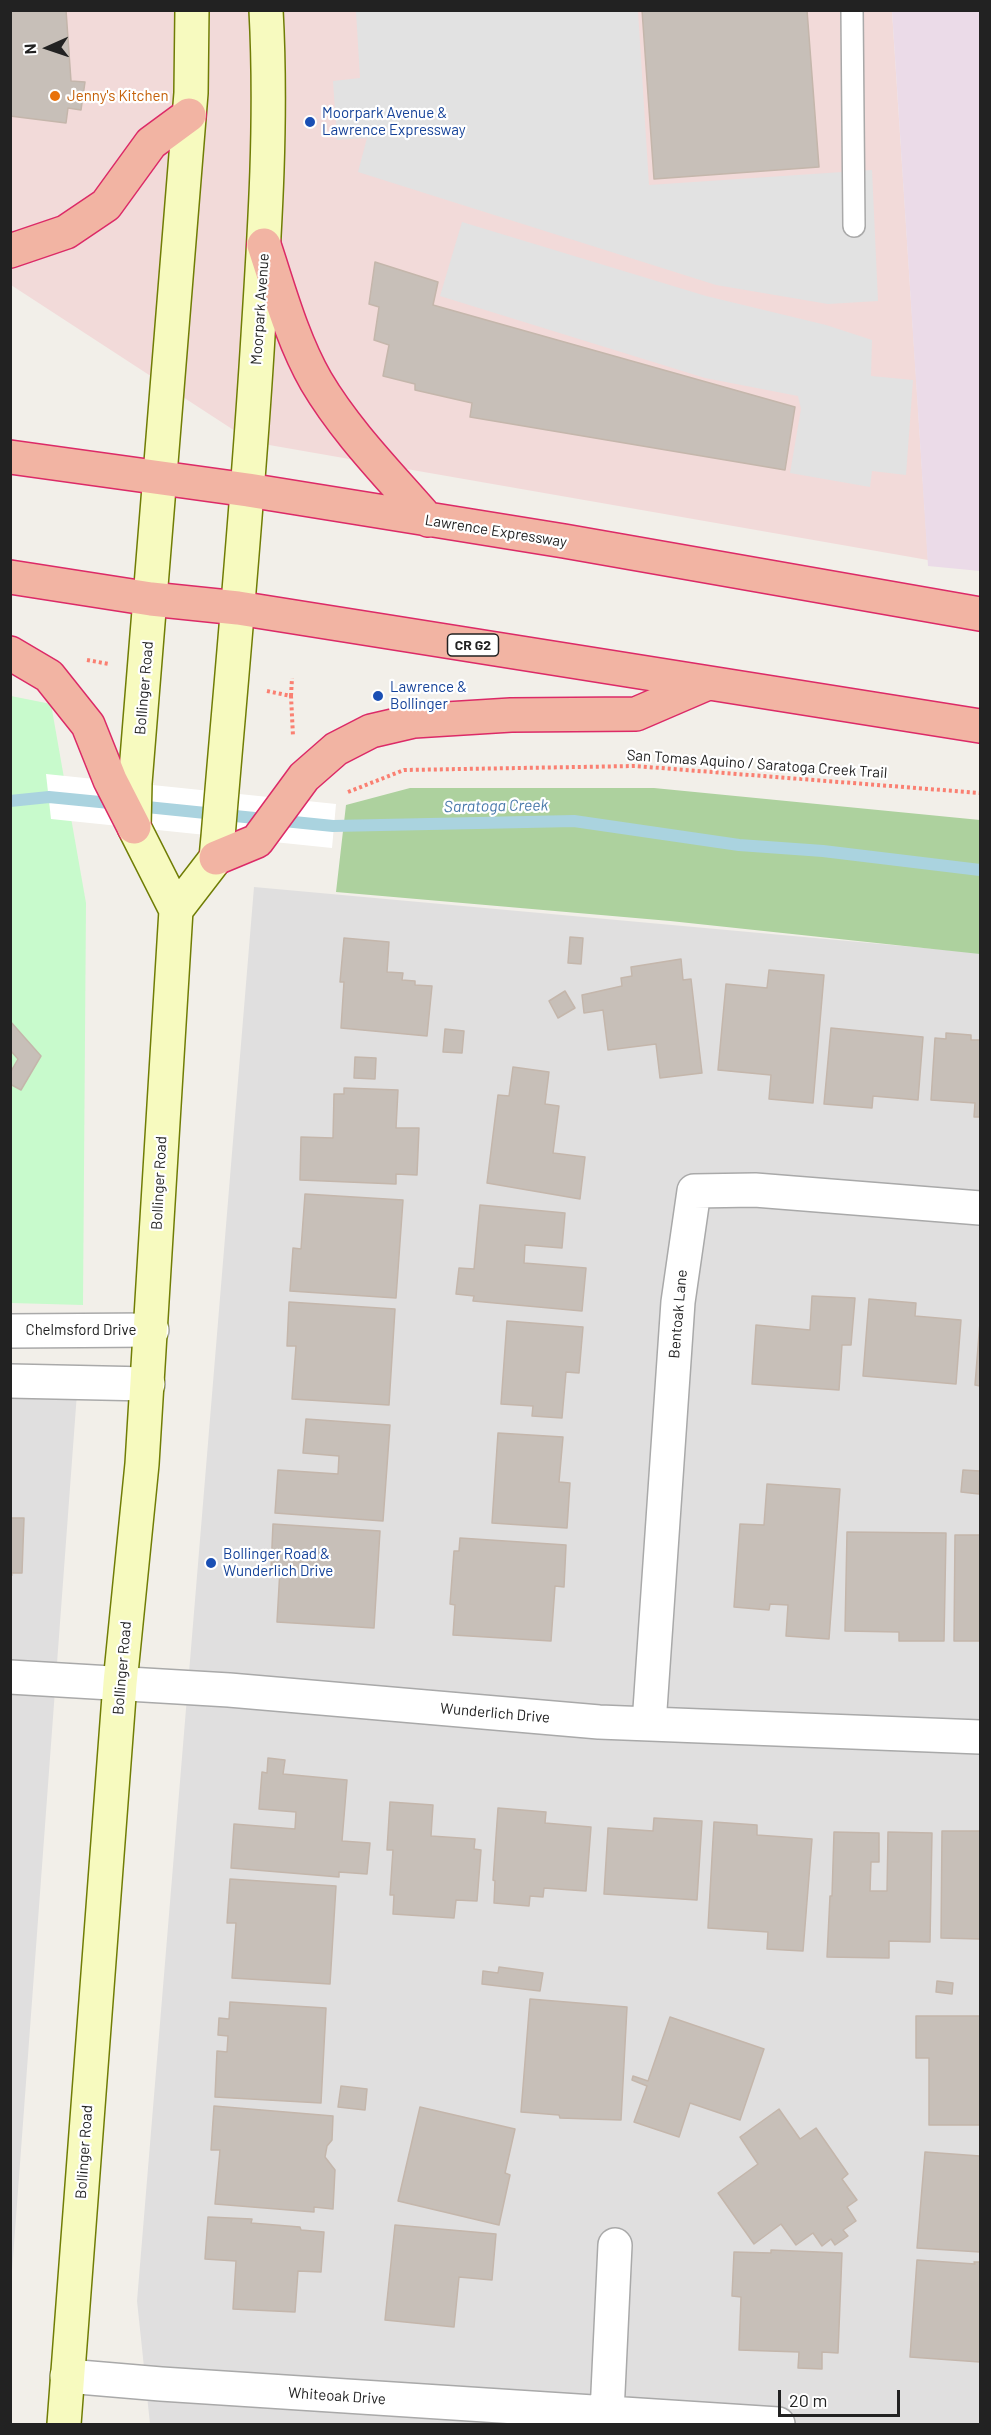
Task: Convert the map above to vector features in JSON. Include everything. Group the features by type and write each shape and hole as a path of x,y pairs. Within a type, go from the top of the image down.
{"highway":[{"path":"10,251 66,232 106,205 151,142 189,115"},
{"path":"264,245 290,322 316,380 338,414 428,520"},
{"name":"Lawrence Expressway","path":"10,457 161,480 248,490 564,541 981,614"},
{"name":"CR G2","path":"10,577 151,599 238,608 981,726"},
{"path":"10,653 49,676 88,725 122,782 134,827"},
{"path":"217,848 257,841 304,777 336,749 371,731 414,721 511,716 636,714 708,683"}],"main road":[{"path":"151,599 189,115 192,10"},
{"name":"Moorpark Avenue","path":"238,608 264,245 270,117 266,10"},
{"name":"Bollinger Road","path":"122,782 151,599"},
{"path":"134,827 176,910 217,848 238,608"},
{"name":"Bollinger Road","path":"64,2424 120,1683 152,1330 176,910"}],"street":[{"name":"Bentoak Lane","path":"649,1724 678,1302 694,1191 755,1190 981,1208"},
{"name":"Chelmsford Drive","path":"10,1331 152,1330"},
{"path":"10,1381 148,1384"},
{"name":"Wunderlich Drive","path":"10,1677 230,1690 599,1722 981,1737"},
{"path":"607,2413 615,2245"},
{"name":"Whiteoak Drive","path":"67,2376 778,2424"}],"lane":[{"path":"852,10 854,226"}],"path":[{"path":"292,678 293,740"},
{"path":"231,685 291,696"},
{"name":"San Tomas Aquino / Saratoga Creek Trail","path":"342,794 404,770 635,766 981,794"}],"shaded area":[{"path":"10,11 892,11 928,560 252,442 11,285"},
{"path":"356,11 638,11 649,185 872,170 878,301 828,304 716,285 358,172 367,138 337,140 333,81 360,78"},
{"path":"892,11 980,11 980,571 928,566"},
{"path":"462,222 706,296 826,325 872,340 871,376 913,380 906,475 872,471 870,487 790,473 801,409 798,396 705,378 440,296"},
{"path":"254,887 980,953 980,2424 150,2424 137,2301"},
{"path":"11,1391 77,1393 11,2285"}],"green space":[{"path":"11,696 51,704 86,903 83,1305 11,1303"},
{"path":"410,788 654,788 980,820 980,954 670,921 336,892 346,805"}],"pier":[{"path":"46,774 336,804 332,848 51,819"}],"building":[{"path":"10,10 66,10 71,81 85,82 81,110 68,108 66,123 10,116"},
{"path":"642,10 807,10 819,167 654,179"},
{"path":"375,262 438,282 433,305 795,407 785,470 470,417 472,403 415,390 415,384 383,376 389,345 374,340 379,307 369,304"},
{"path":"570,937 583,938 581,964 568,963"},
{"path":"344,938 389,942 387,972 403,973 402,980 415,981 415,985 432,986 427,1036 341,1028 344,982 340,982"},
{"path":"681,959 683,980 691,979 702,1073 660,1078 656,1044 608,1050 603,1010 584,1013 582,995 622,986 621,978 632,976 631,967"},
{"path":"769,970 824,975 813,1103 769,1099 771,1075 718,1070 726,984 767,988"},
{"path":"565,991 575,1008 558,1018 549,1001"},
{"path":"10,1021 41,1056 21,1090 10,1084 10,1073 18,1059 10,1050"},
{"path":"831,1028 923,1037 918,1100 873,1096 872,1108 824,1104"},
{"path":"445,1029 464,1031 462,1053 443,1052"},
{"path":"946,1033 971,1035 971,1040 980,1040 980,1117 974,1117 975,1103 931,1100 935,1038 946,1039"},
{"path":"355,1057 376,1058 375,1079 354,1078"},
{"path":"513,1067 549,1072 545,1104 559,1106 553,1153 585,1157 580,1199 487,1183 498,1095 509,1096"},
{"path":"344,1088 398,1090 396,1128 419,1128 417,1175 396,1174 396,1184 300,1180 301,1137 333,1138 334,1094 344,1094"},
{"path":"305,1194 403,1200 396,1298 290,1291 293,1248 301,1249"},
{"path":"480,1205 565,1213 562,1248 525,1245 524,1263 586,1268 582,1311 473,1301 474,1296 456,1294 459,1268 474,1269"},
{"path":"812,1296 855,1298 851,1345 842,1345 839,1390 752,1384 756,1325 810,1330"},
{"path":"869,1299 916,1303 915,1316 961,1320 956,1384 863,1376"},
{"path":"289,1302 395,1309 389,1405 292,1399 296,1346 287,1346"},
{"path":"507,1321 583,1327 579,1373 566,1372 562,1418 532,1416 533,1406 501,1404"},
{"path":"980,1322 980,1386 975,1385"},
{"path":"306,1419 390,1425 383,1521 275,1513 278,1470 338,1474 339,1456 303,1453"},
{"path":"498,1433 563,1437 559,1482 570,1483 567,1528 492,1523"},
{"path":"963,1470 980,1471 979,1494 961,1492"},
{"path":"767,1484 840,1489 829,1639 786,1636 788,1605 770,1604 769,1610 734,1607 740,1524 764,1525"},
{"path":"10,1518 24,1518 22,1573 11,1573 12,1575 10,1575"},
{"path":"273,1524 380,1531 374,1628 277,1622 280,1569 271,1569"},
{"path":"847,1532 946,1533 944,1641 899,1641 899,1632 845,1631"},
{"path":"955,1535 980,1535 980,1641 954,1641"},
{"path":"460,1538 566,1545 564,1587 555,1586 551,1641 453,1635 455,1605 450,1604 454,1551 459,1551"},
{"path":"268,1758 285,1760 283,1774 347,1780 342,1841 370,1843 367,1874 339,1872 339,1877 231,1868 234,1824 295,1829 296,1812 259,1809 262,1772 267,1773"},
{"path":"390,1802 433,1805 431,1836 475,1839 474,1849 481,1850 477,1901 456,1900 454,1918 393,1914 394,1895 390,1895 393,1850 387,1850"},
{"path":"498,1808 546,1812 545,1823 591,1827 586,1891 544,1888 543,1897 530,1896 529,1906 494,1903 495,1881 493,1880"},
{"path":"654,1818 702,1821 697,1900 604,1894 608,1828 653,1831"},
{"path":"714,1822 757,1825 757,1835 812,1839 803,1951 767,1949 768,1932 708,1928"},
{"path":"942,1831 980,1831 980,1939 941,1938"},
{"path":"834,1832 879,1833 879,1862 871,1862 870,1891 887,1891 888,1832 932,1833 930,1942 889,1941 889,1958 827,1957"},
{"path":"230,1879 336,1886 330,1984 232,1978 236,1923 227,1923"},
{"path":"499,1967 543,1973 540,1991 482,1984 483,1971 498,1973"},
{"path":"937,1981 953,1983 952,1994 936,1992"},
{"path":"530,1999 627,2007 621,2120 560,2118 559,2115 521,2112"},
{"path":"230,2002 326,2008 321,2103 215,2097 217,2051 227,2052 228,2036 218,2035 219,2018 229,2019"},
{"path":"916,2016 980,2016 980,2125 929,2125 929,2058 916,2058"},
{"path":"670,2017 764,2049 740,2120 690,2103 679,2137 634,2122 647,2086 632,2080 633,2076 648,2081"},
{"path":"341,2086 367,2089 365,2110 338,2107"},
{"path":"214,2106 333,2116 332,2140 327,2146 325,2157 335,2170 333,2209 314,2207 314,2212 215,2204 220,2150 211,2150"},
{"path":"420,2107 515,2129 505,2173 510,2175 499,2225 398,2201"},
{"path":"779,2109 800,2139 816,2128 848,2174 842,2179 857,2200 847,2207 856,2221 843,2230 848,2236 835,2245 831,2239 822,2246 813,2233 796,2245 781,2224 754,2244 718,2193 758,2164 740,2137"},
{"path":"925,2152 980,2156 980,2252 917,2248"},
{"path":"208,2217 252,2219 251,2223 300,2227 301,2230 324,2232 321,2272 298,2271 295,2312 233,2309 236,2261 205,2259"},
{"path":"395,2225 496,2234 492,2280 459,2277 454,2327 385,2320"},
{"path":"771,2250 842,2253 838,2353 822,2352 822,2369 798,2368 799,2352 739,2350 741,2297 732,2296 734,2252 771,2253"},
{"path":"917,2260 975,2264 974,2262 980,2262 980,2362 910,2357"}],"waterway":[{"name":"Saratoga Creek","path":"10,801 49,797 120,804"},
{"name":"Saratoga Creek","path":"137,806 333,826 574,821 739,845 823,851 980,870"}],"place":[{"name":"Jenny's Kitchen","path":"55,96"},
{"name":"Moorpark Avenue & Lawrence Expressway","path":"310,122"},
{"name":"Lawrence & Bollinger","path":"378,696"},
{"name":"Bollinger Road & Wunderlich Drive","path":"211,1563"}]}
